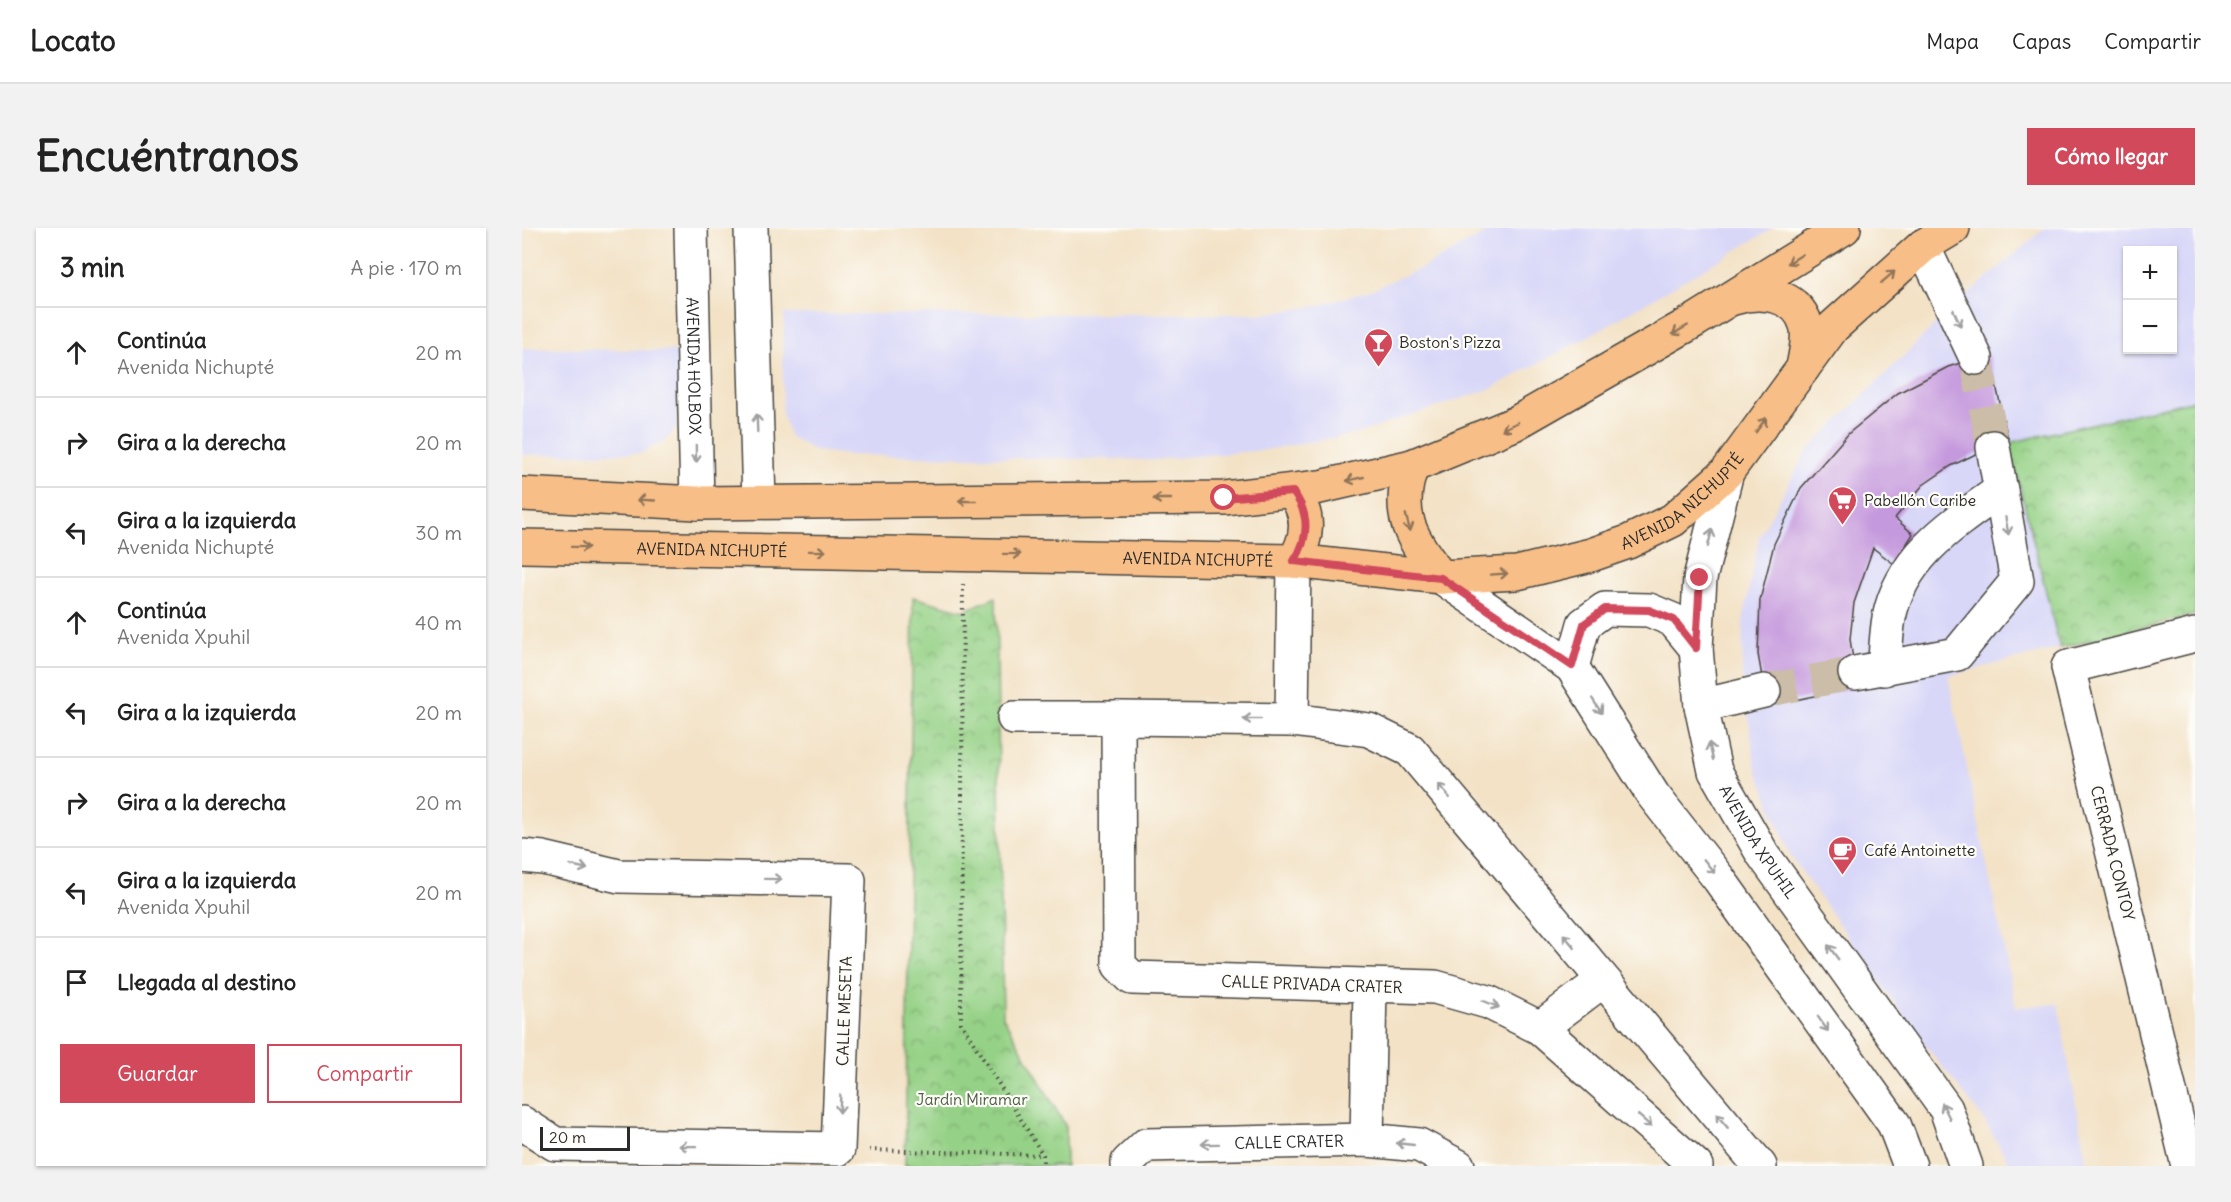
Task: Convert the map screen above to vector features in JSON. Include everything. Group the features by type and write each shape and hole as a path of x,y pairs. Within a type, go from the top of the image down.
{"main road":[{"path":"522,494 697,503 1224,498 1293,492 1412,466 1514,424 1730,299 1844,228"},
{"name":"AVENIDA NICHUPTÉ","path":"522,546 1294,561 1441,578 1517,573 1591,555 1628,542 1673,520 1727,472 1833,327 1923,246 1953,228"},
{"path":"1730,299 1755,293 1768,294 1794,305 1800,312 1807,332 1803,368"},
{"path":"1412,466 1406,483 1404,502 1406,520 1412,537 1441,578"},
{"path":"1293,492 1300,501 1306,522 1304,543 1294,561"}],"street":[{"name":"AVENIDA HOLBOX","path":"691,228 697,503"},
{"path":"751,228 759,502"},
{"path":"1923,246 1976,358"},
{"path":"1993,447 2001,490 2017,581 1957,654 1870,671 1902,583 1922,553 1943,531 2001,490"},
{"name":"AVENIDA XPUHIL","path":"1727,472 1700,578 1696,648 1701,706 1715,771 1762,853 1946,1109 1966,1166"},
{"path":"1292,720 1294,561"},
{"path":"1441,578 1572,666 1653,795 1719,879 1894,1124 1910,1166"},
{"path":"1572,666 1584,624 1605,609 1649,610 1674,620 1696,648"},
{"name":"CERRADA CONTOY","path":"2188,1166 2068,667 2195,635"},
{"path":"1701,706 1764,691"},
{"path":"1014,718 1292,720 1369,730 1410,750 1760,1166"},
{"name":"CALLE PRIVADA CRATER","path":"1118,718 1119,965 1131,978 1435,987 1488,1002 1540,1028 1696,1166"},
{"name":"CALLE MESETA","path":"522,856 543,858 618,876 849,880 838,1149"},
{"path":"1540,1028 1602,981"},
{"path":"1366,1140 1370,986"},
{"path":"522,1123 555,1144 838,1149"},
{"name":"CALLE CRATER","path":"1128,1166 1128,1162 1146,1145 1366,1140 1419,1145 1458,1166"}],"path":[{"path":"964,553 961,1023 1043,1155 1043,1166"},
{"path":"838,1149 1043,1155"}],"shaded area":[{"path":"1494,228 1774,228 1584,339 1490,389 1356,434 1265,450 1153,460 847,455 816,451 790,437 782,414 784,314 1262,314 1317,306 1371,290 1424,267"},
{"path":"2045,228 2195,228 2195,400 2009,443 2060,648 1948,676 2016,1007 2058,1004 2087,1166 2011,1166 1982,1117 1918,1036 1790,855 1755,765 1742,672 1743,622 1759,537 1807,451 1951,309"},
{"path":"522,348 683,351 676,428 665,441 641,453 522,455"}],"green space":[{"path":"2195,400 2195,615 2060,648 2009,443"},
{"name":"Jardín Miramar","path":"913,597 963,611 996,597 1003,1017 1066,1127 1066,1166 905,1166"}],"building":[{"name":"Pabellón Caribe","path":"1989,354 2009,443 1984,450 1951,466 1923,485 1895,518 1913,534 1894,564 1873,548 1854,603 1850,639 1857,687 1767,706 1758,654 1760,600 1774,544 1801,488 1849,433 1898,393 1948,367"}],"tunnel":[{"path":"1976,358 1993,447"},
{"path":"1764,691 1855,673"}],"place":[{"name":"Boston's Pizza","path":"1378,368"},
{"name":"Pabellón Caribe","path":"1843,526"},
{"name":"Café Antoinette","path":"1843,876"}],"route":[{"path":"1224,498 1293,492 1300,501 1306,522 1306,536 1294,561 1441,578 1572,666 1584,624 1605,609 1649,610 1674,620 1696,648 1700,578"}]}
